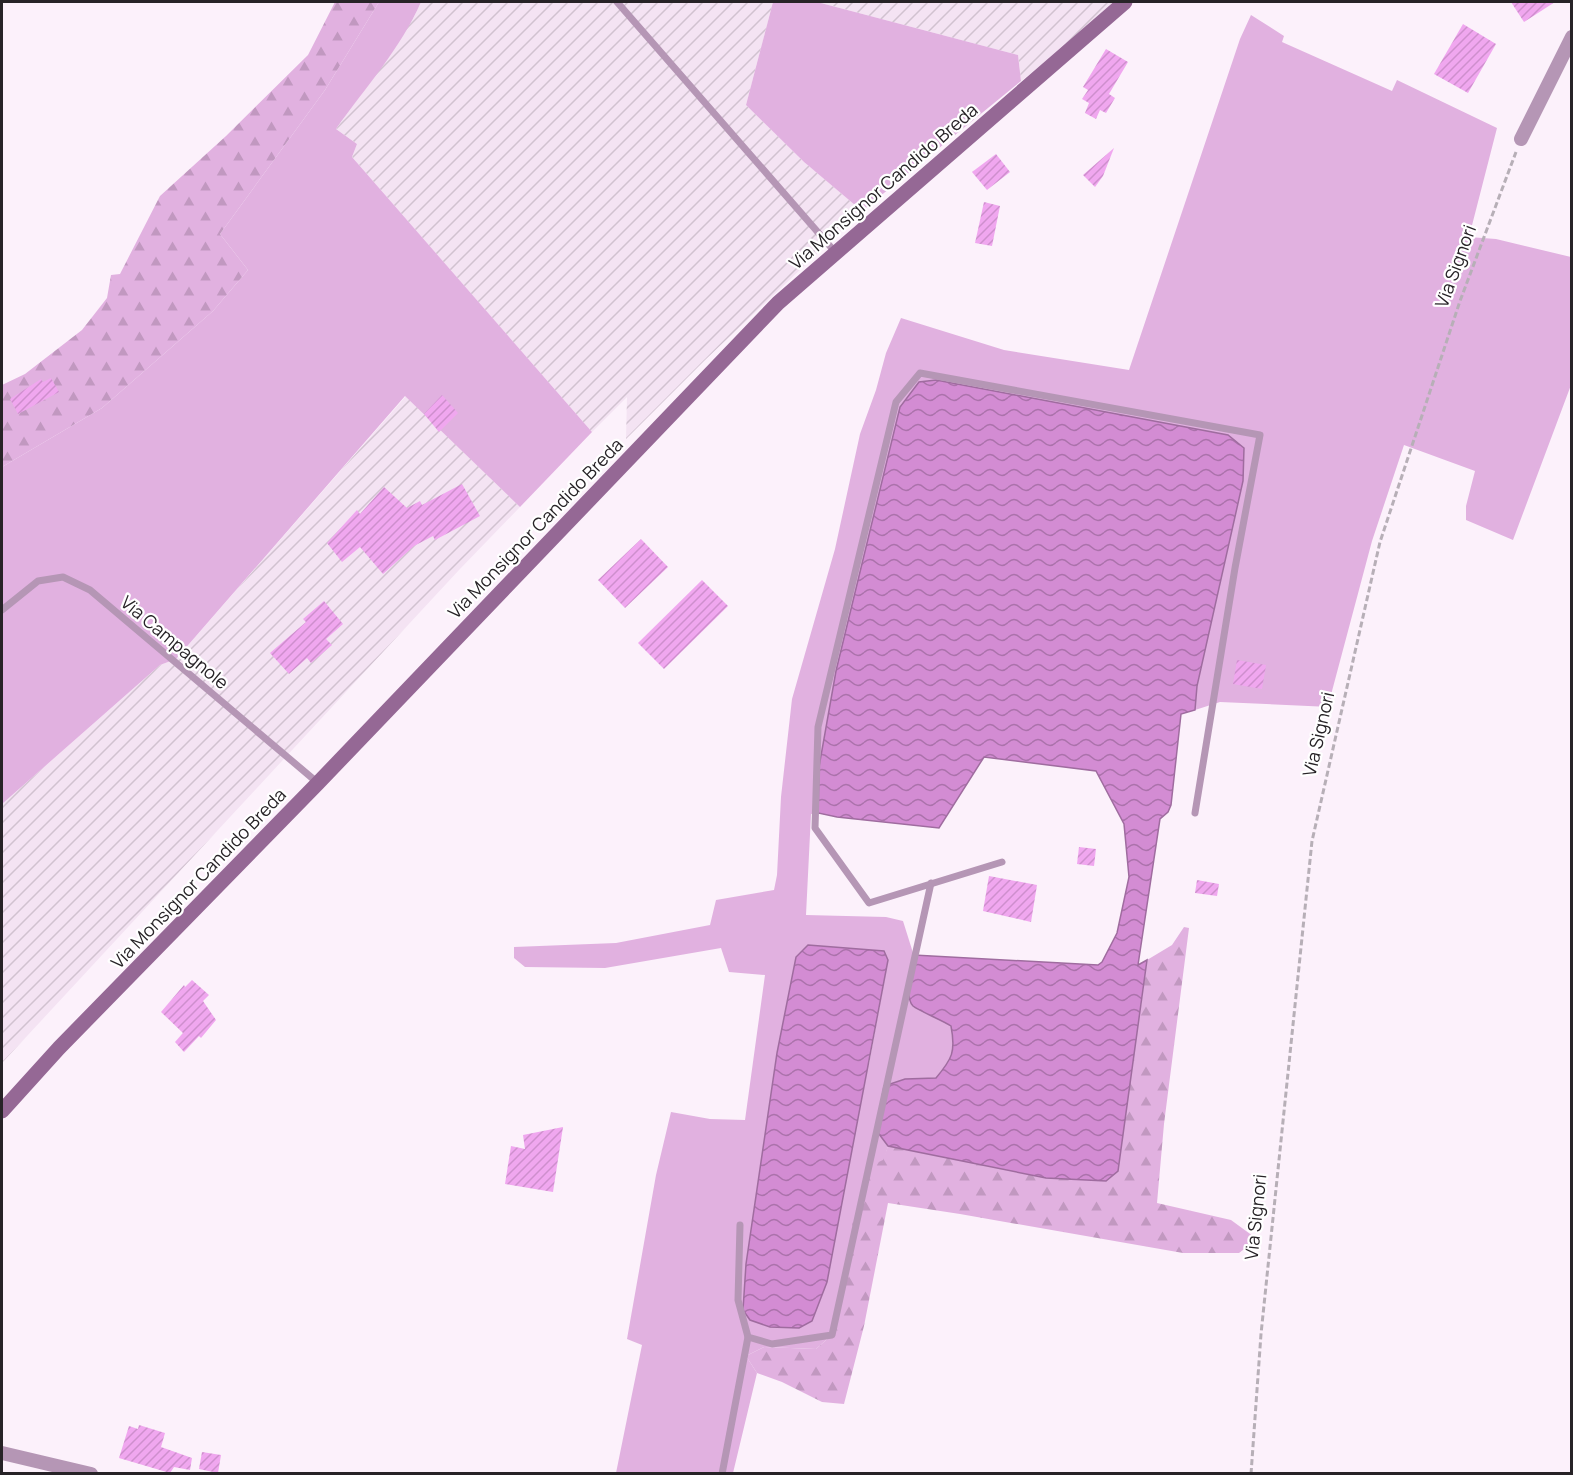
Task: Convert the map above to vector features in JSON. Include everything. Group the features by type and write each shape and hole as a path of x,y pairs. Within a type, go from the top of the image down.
{"main road":[{"name":"Via Monsignor Candido Breda","path":"2,1111 59,1048 318,783 778,303 1125,2"}],"street":[{"path":"1521,139 1572,38"},
{"path":"2,1453 91,1473"}],"lane":[{"path":"617,2 836,253"},
{"path":"1002,862 869,903 815,828 818,727 896,402 920,373 1260,435 1235,568 1195,813"},
{"name":"Via Campagnole","path":"2,610 38,581 63,577 90,590 318,783"},
{"path":"748,1337 772,1344 831,1335 931,883"},
{"path":"722,1473 748,1337 738,1300 740,1225"}],"path":[{"name":"Via Signori","path":"1251,1473 1261,1334 1312,841 1380,542 1460,302 1521,139"}],"shaded area":[{"path":"421,2 773,2 746,105 804,162 862,211 705,360 626,439 627,397 592,432 352,157 357,144 336,129 393,50"},
{"path":"817,2 1120,2 1021,81 1018,55"},
{"path":"406,396 520,507 2,1063 2,804 160,665 176,659"}],"green space":[{"path":"335,2 379,2 325,90 220,234 248,270 213,311 102,408 2,467 2,385 25,374 82,330 107,298 111,275 120,274 160,196 226,136 308,55"},
{"path":"379,2 421,2 393,52 336,129 357,144 352,157 592,432 520,507 405,396 176,659 160,665 2,804 2,467 102,408 213,311 248,270 220,234 325,90"},
{"path":"773,2 817,2 1018,55 1021,81 862,211 804,162 746,105"},
{"path":"1251,15 1284,36 1282,42 1392,91 1397,80 1497,128 1469,237 1496,239 1571,257 1571,385 1513,540 1466,520 1466,506 1475,471 1404,445 1372,541 1332,691 1330,707 1220,702 1195,710 1197,686 1244,448 1228,436 936,380 900,407 836,671 818,813 811,814 806,915 886,917 903,921 914,956 913,1006 951,1026 952,1055 936,1078 905,1079 876,1130 888,1146 835,1332 816,1349 764,1347 746,1356 757,1373 733,1473 616,1473 642,1345 627,1339 656,1175 671,1112 710,1119 745,1120 765,975 729,972 721,948 605,968 525,967 514,958 514,947 616,943 710,925 716,900 774,890 792,699 835,549 860,434 886,353 901,318 1004,350 1129,370 1240,39","holes":["884,951 888,960 869,1064 743,1310 746,1264 777,1053 796,957"]},
{"path":"1184,927 1189,928 1164,1124 1157,1203 1231,1220 1257,1239 1239,1253 1183,1253 888,1203 864,1326 844,1404 822,1402 782,1382 757,1373 746,1356 764,1347 816,1349 835,1332 853,1220 870,1166 883,1160 888,1146 1046,1178 1141,1006 1147,960 1172,945"}],"water":[{"path":"936,380 1228,435 1244,448 1243,481 1197,686 1195,710 1181,714 1171,805 1168,812 1160,819 1138,965 1147,960 1118,1171 1106,1181 1046,1178 888,1146 876,1130 884,1086 905,1079 936,1078 946,1066 953,1049 951,1026 916,1008 910,1002 909,982 914,955 1098,965 1102,962 1117,933 1129,877 1124,824 1096,771 984,757 939,828 818,813 819,767 836,671 900,407 919,382"},
{"path":"808,945 884,951 888,960 827,1282 812,1321 799,1328 770,1327 750,1320 743,1310 746,1264 777,1053 796,957"}],"building":[{"path":"1511,2 1555,2 1524,22"},
{"path":"1463,24 1496,44 1468,93 1434,74"},
{"path":"1106,49 1128,62 1109,94 1115,98 1106,113 1100,110 1096,119 1085,113 1089,103 1082,99 1088,90 1083,87"},
{"path":"1114,148 1103,176 1095,187 1083,175"},
{"path":"996,154 1010,172 987,190 972,172"},
{"path":"984,202 1000,206 992,246 975,243"},
{"path":"51,378 59,392 18,414 10,399 41,379 43,382"},
{"path":"442,395 458,413 439,432 424,414"},
{"path":"462,484 480,516 435,540 433,536 414,546 383,574 360,547 342,562 327,543 357,510 360,514 384,487 407,508 420,501 422,505"},
{"path":"641,539 668,567 625,608 598,580"},
{"path":"702,580 728,606 664,669 638,643"},
{"path":"324,601 343,624 326,639 332,645 311,663 307,658 289,674 270,653 306,622 303,619"},
{"path":"1237,660 1266,665 1262,689 1233,684"},
{"path":"1079,847 1096,849 1094,866 1077,864"},
{"path":"989,876 1037,885 1031,922 983,911"},
{"path":"1197,880 1219,884 1217,896 1195,893"},
{"path":"192,980 209,995 203,1001 216,1020 201,1038 199,1036 184,1052 175,1042 183,1033 161,1012 184,985 185,987"},
{"path":"563,1127 553,1192 505,1184 511,1146 525,1149 523,1135"},
{"path":"139,1425 165,1433 161,1447 192,1458 190,1470 174,1467 170,1473 119,1458 129,1426 138,1429"},
{"path":"202,1452 221,1455 218,1473 199,1469"}]}
